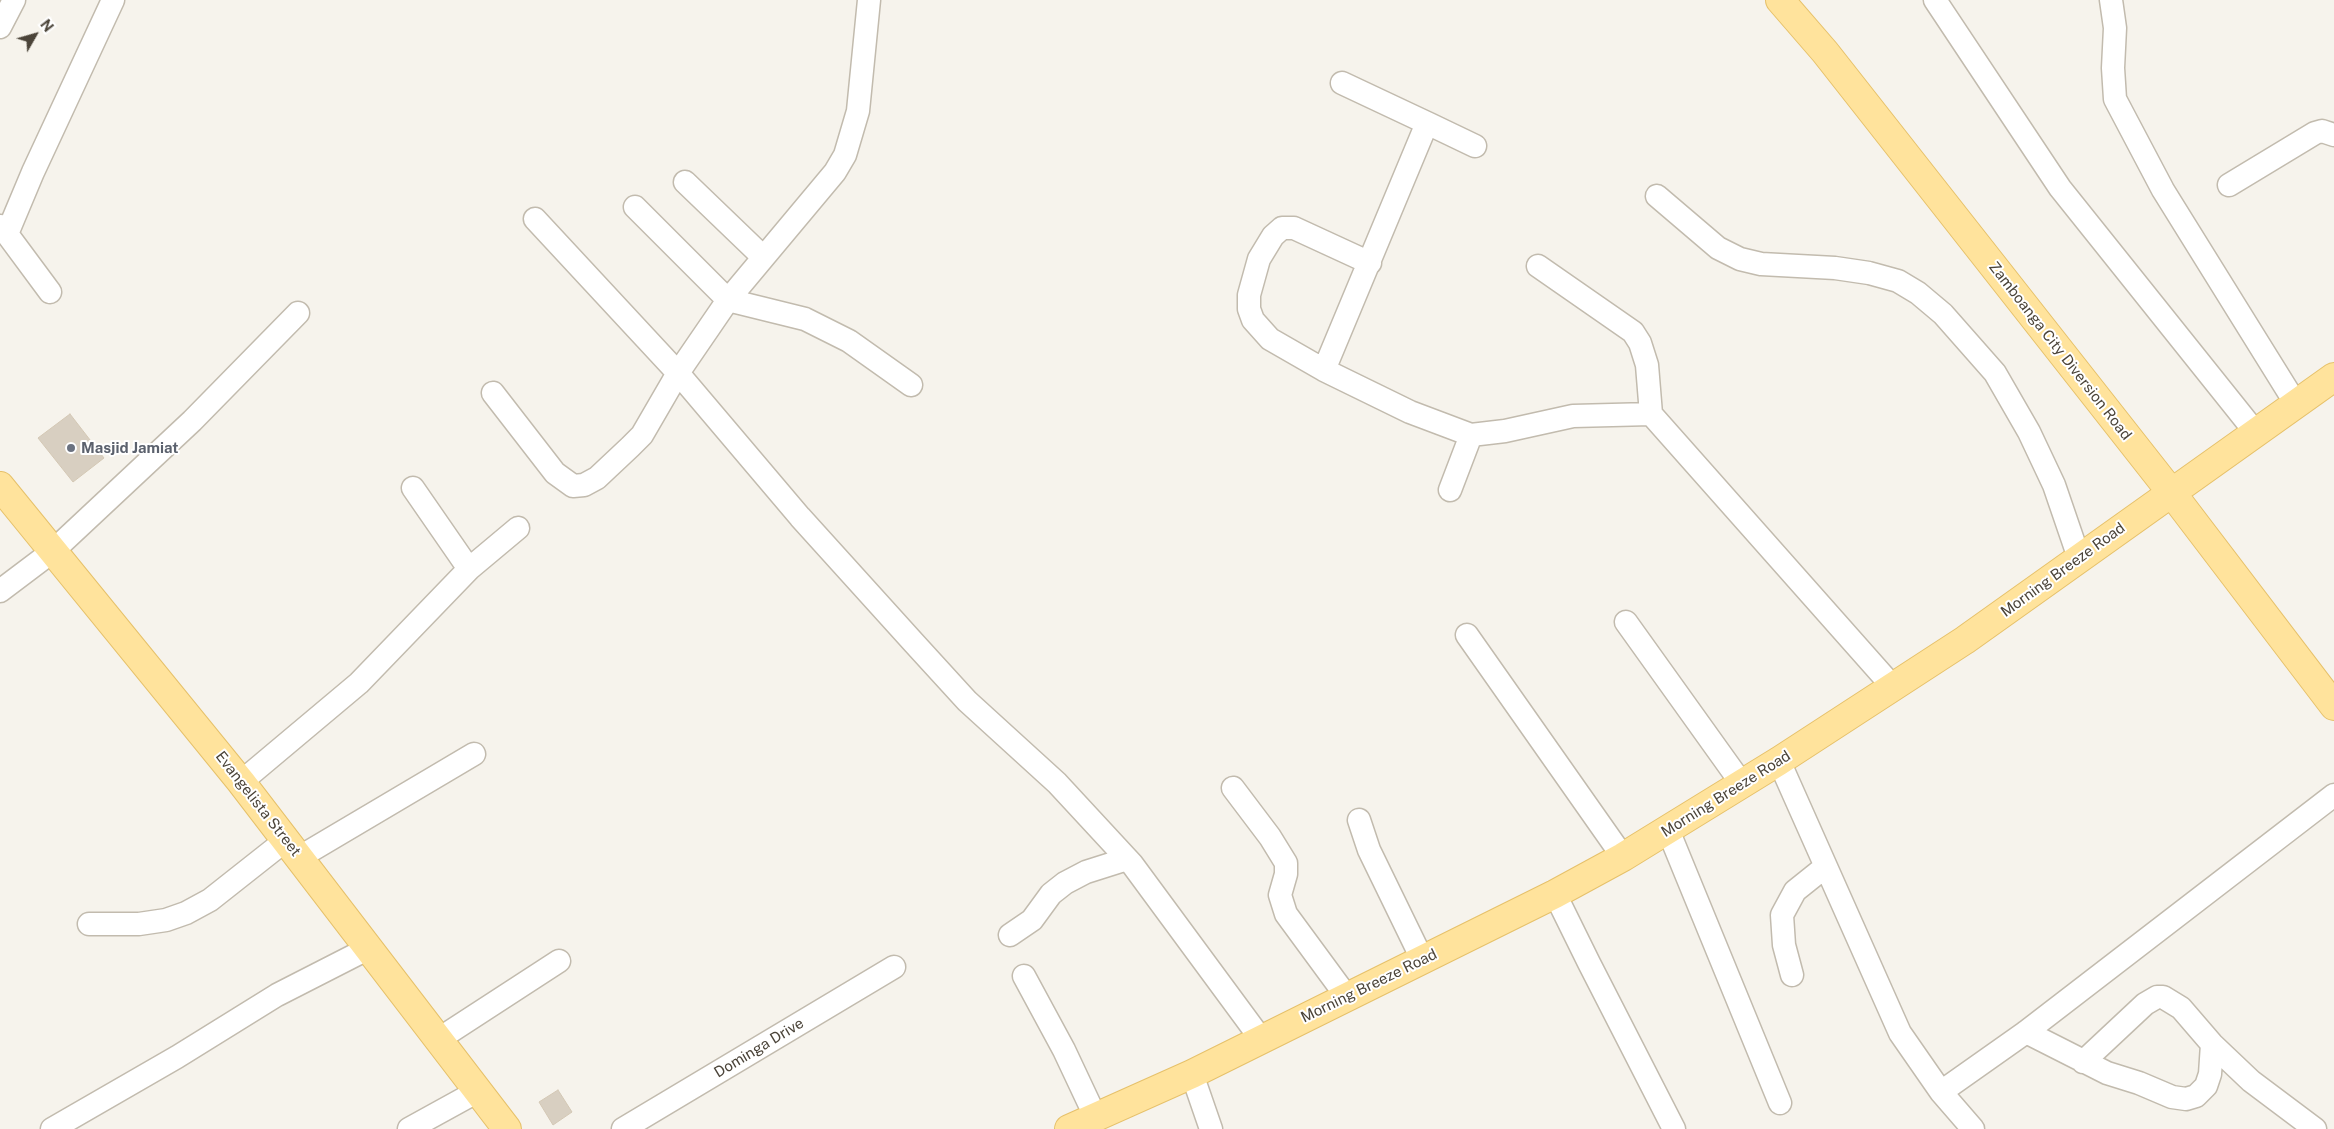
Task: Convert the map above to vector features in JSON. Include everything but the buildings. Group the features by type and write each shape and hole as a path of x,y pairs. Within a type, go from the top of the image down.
{"main road":[{"name":"Zamboanga City Diversion Road","path":"1780,0 1825,52 2171,492 2334,706"},
{"name":"Morning Breeze Road","path":"1069,1129 1192,1074 1423,961 1623,858 1779,761 1965,640 2334,377"},
{"name":"Evangelista Street","path":"0,486 241,782 507,1129"}],"street":[{"path":"0,27 14,0"},
{"path":"50,292 3,230 33,172 113,0"},
{"path":"492,393 555,473 573,486 584,485 612,465 642,435 678,374 728,300 835,172 845,154 858,111 869,0"},
{"path":"1934,0 2060,188 2256,433"},
{"path":"2111,0 2115,28 2113,68 2115,98 2163,190 2296,404"},
{"path":"1342,82 1475,146"},
{"path":"1324,370 1427,123"},
{"path":"2229,186 2315,133 2328,132 2334,135"},
{"path":"685,182 763,257"},
{"path":"1657,196 1718,248 1740,259 1761,264 1835,268 1869,273 1898,281 1918,293 1943,314 1995,374 2029,432 2054,485 2079,558"},
{"path":"635,207 728,300 805,319 849,341 911,385"},
{"path":"535,219 678,374 800,517 914,643 968,701 1057,783 1127,859 1261,1039"},
{"path":"1370,262 1294,228 1282,228 1273,236 1259,259 1249,296 1249,309 1253,320 1270,339 1324,370 1410,412 1470,435 1505,431 1572,416 1651,414"},
{"path":"1538,266 1633,332 1640,343 1647,365 1651,414 1893,687"},
{"path":"0,591 53,551 192,421 298,313"},
{"path":"1450,490 1470,435"},
{"path":"413,488 469,569"},
{"path":"241,782 359,683 469,569 518,528"},
{"path":"1626,622 1742,784"},
{"path":"1467,636 1623,858"},
{"path":"89,924 139,924 166,920 186,913 293,849 474,754"},
{"path":"1779,761 1900,1033 1941,1092 1974,1129"},
{"path":"1233,788 1270,837 1286,863 1286,874 1280,895 1286,914 1346,997"},
{"path":"1941,1092 2026,1032 2334,795"},
{"path":"1358,820 1369,850 1423,961"},
{"path":"1668,830 1780,1103"},
{"path":"1010,935 1032,920 1051,894 1065,883 1086,872 1127,859"},
{"path":"1792,975 1784,945 1782,915 1796,891 1825,867"},
{"path":"1556,894 1589,964 1674,1129"},
{"path":"52,1129 177,1057 277,995 369,948"},
{"path":"439,1039 559,961"},
{"name":"Dominga Drive","path":"624,1129 894,967"},
{"path":"1024,976 1064,1050 1096,1118"},
{"path":"2083,1062 2145,1004 2157,997 2171,1000 2181,1008 2212,1044 2251,1081 2314,1129"},
{"path":"2026,1032 2083,1062 2154,1091 2186,1099 2196,1096 2206,1086 2210,1074 2212,1044"},
{"path":"1192,1074 1211,1129"},
{"path":"409,1129 478,1091"}],"place":[{"name":"Masjid Jamiat","path":"71,448"}]}
